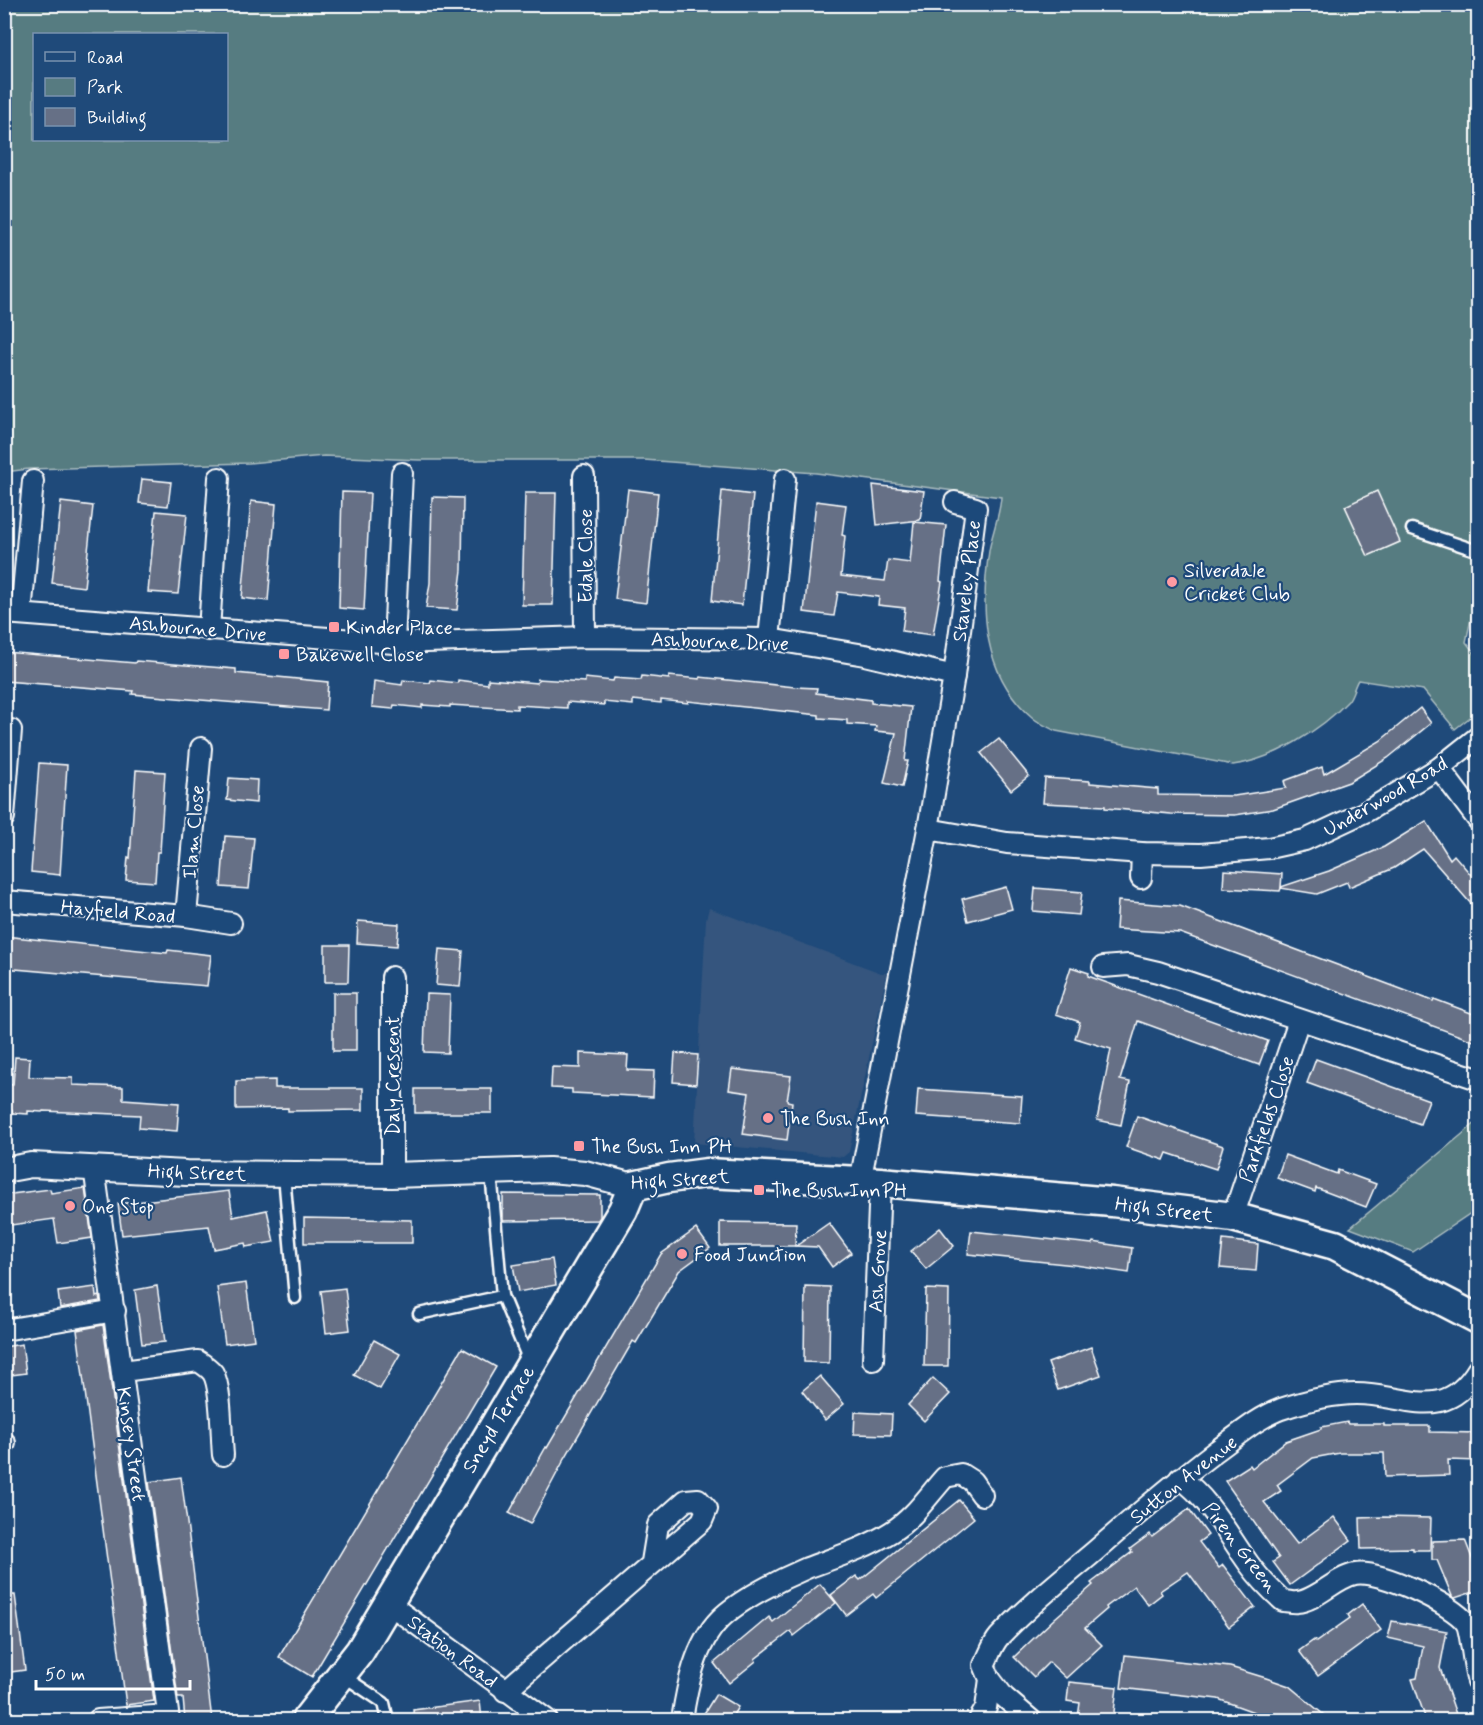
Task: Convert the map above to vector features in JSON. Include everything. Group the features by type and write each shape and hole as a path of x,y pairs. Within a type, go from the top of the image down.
{"main road":[{"name":"High Street","path":"633,1186 707,1173 870,1182 1112,1202 1233,1217 1335,1245 1479,1319"},
{"name":"Sneyd Terrace","path":"306,1720 360,1651 623,1210 633,1186"}],"street":[{"path":"394,643 402,473"},
{"name":"Edale Close","path":"584,476 585,637"},
{"path":"209,630 219,478"},
{"path":"770,639 784,479"},
{"path":"13,613 33,481"},
{"name":"Staveley Place","path":"954,676 976,508 955,502"},
{"name":"Ashbourne Drive","path":"13,613 394,643 585,637 770,639 865,655 954,676"},
{"path":"870,1182 954,676"},
{"path":"4,817 11,730"},
{"name":"Underwood Road","path":"928,829 1007,843 1142,853 1201,854 1269,848 1305,840 1367,811 1438,768 1479,737"},
{"name":"Ilam Close","path":"186,916 201,748"},
{"path":"1438,768 1479,820"},
{"path":"1141,878 1142,853"},
{"name":"Hayfield Road","path":"4,901 186,916 231,922"},
{"path":"1102,967 1128,965 1158,972 1479,1079"},
{"name":"Daly Crescent","path":"392,977 392,1175"},
{"name":"Parkfields Close","path":"1233,1217 1299,1020"},
{"name":"High Street","path":"4,1170 31,1165 186,1173 284,1175 392,1175 549,1170 585,1173 633,1186"},
{"name":"Kinsey Street","path":"94,1167 169,1720"},
{"name":"Ash Grove","path":"870,1182 873,1360"},
{"path":"4,1330 115,1311"},
{"path":"123,1371 198,1361 205,1365 213,1373 219,1387 223,1455"},
{"name":"Sutton Avenue","path":"979,1720 986,1708 990,1679 984,1665 997,1639 1180,1478 1256,1423 1278,1410 1337,1395 1356,1394 1428,1404 1440,1402 1462,1389 1479,1369"},
{"path":"682,1720 688,1684 709,1634 720,1619 737,1606 778,1581 804,1569 868,1546 920,1509 945,1477 961,1474 972,1481 982,1495"},
{"name":"Piren Green","path":"1180,1478 1196,1490 1250,1566 1283,1601 1299,1602 1356,1574 1376,1576 1397,1581 1472,1620 1474,1670 1479,1681"},
{"path":"506,1691 652,1562"},
{"name":"Station Road","path":"388,1603 547,1720"},
{"path":"990,1679 1004,1697 1031,1720"},
{"path":"98,1720 154,1716 158,1720"}],"lane":[{"path":"1412,529 1479,551"},
{"path":"491,1172 502,1296 531,1364"},
{"path":"284,1175 295,1298"},
{"path":"419,1314 502,1296"},
{"path":"341,1675 384,1703 388,1720"}],"shaded area":[{"path":"709,908 881,973 887,973 849,1152 843,1157 694,1143 706,919"}],"green space":[{"path":"5,5 1478,5 1478,586 1466,642 1478,658 1478,711 1455,729 1423,690 1358,680 1348,701 1310,733 1264,757 1233,765 1056,731 1043,725 1016,700 1003,682 994,662 989,641 986,619 986,574 1001,497 816,473 644,460 419,460 324,456 249,463 29,469 5,472"},
{"path":"1478,1121 1478,1208 1413,1252 1350,1228"}],"building":[{"path":"142,479 171,482 168,506 139,503"},
{"path":"873,485 924,491 920,520 877,525"},
{"path":"628,489 658,493 646,603 615,599"},
{"path":"722,491 753,495 742,605 712,601"},
{"path":"1377,491 1400,542 1368,556 1345,506"},
{"path":"342,492 370,493 364,610 339,608"},
{"path":"525,493 556,493 553,605 522,605"},
{"path":"432,497 463,498 462,570 457,610 426,608 430,583"},
{"path":"251,501 276,504 268,601 242,598"},
{"path":"816,501 846,505 842,535 845,536 841,576 885,581 888,560 910,563 914,522 946,525 940,581 942,582 933,635 902,631 905,608 878,605 879,597 838,592 834,616 804,612"},
{"path":"61,502 93,506 84,587 52,583"},
{"path":"156,511 187,514 178,594 148,592"},
{"path":"4,652 236,669 236,673 328,682 326,710 4,681"},
{"path":"642,676 669,679 669,676 700,679 700,677 817,688 816,693 871,700 871,703 911,707 905,761 908,761 902,787 884,783 896,733 875,731 876,726 847,724 847,720 819,718 819,715 661,700 661,703 633,700 633,705 567,702 567,708 517,705 517,709 450,705 450,707 422,705 422,708 394,705 393,709 372,707 374,681 402,685 403,680 458,683 458,680 488,684 488,679 537,683 538,679 585,682 585,678 613,681 614,678 641,680"},
{"path":"1420,708 1431,723 1388,758 1349,782 1273,809 1235,815 1171,814 1105,808 1105,806 1043,803 1045,778 1158,789 1158,795 1234,796 1286,788 1284,781 1322,767 1324,774 1380,741"},
{"path":"999,739 1029,776 1011,790 981,753"},
{"path":"39,763 67,765 60,875 31,872"},
{"path":"136,770 165,772 160,852 157,852 155,882 126,880 128,857 130,858"},
{"path":"229,778 257,780 256,803 227,800"},
{"path":"1426,821 1450,859 1454,855 1479,884 1479,913 1423,849 1394,868 1349,887 1347,882 1317,894 1281,888 1280,891 1223,888 1224,870 1282,874 1281,887 1329,871 1384,847"},
{"path":"225,836 254,838 249,889 221,887"},
{"path":"1006,887 1012,909 968,921 962,899"},
{"path":"1035,888 1082,892 1079,915 1033,911"},
{"path":"1118,901 1180,906 1433,1001 1434,999 1479,1016 1479,1043 1180,933 1116,929"},
{"path":"358,921 399,924 397,946 357,943"},
{"path":"4,936 167,953 168,950 211,955 207,986 4,968"},
{"path":"325,945 349,945 348,982 325,982"},
{"path":"439,949 463,951 460,987 436,985"},
{"path":"1071,967 1089,973 1088,976 1268,1041 1259,1065 1138,1021 1120,1080 1130,1082 1121,1125 1097,1120 1111,1049 1075,1038 1080,1022 1056,1014"},
{"path":"333,993 356,993 356,1051 333,1051"},
{"path":"426,994 450,995 448,1053 424,1052"},
{"path":"580,1053 628,1055 627,1070 654,1071 653,1097 572,1093 572,1089 551,1088 552,1067 580,1068"},
{"path":"675,1053 698,1055 696,1084 673,1082"},
{"path":"15,1057 30,1058 29,1077 73,1078 73,1085 123,1087 123,1099 179,1103 177,1131 139,1128 140,1115 43,1111 28,1111 28,1114 4,1110 4,1084 13,1085"},
{"path":"1316,1059 1429,1100 1420,1124 1307,1083"},
{"name":"The Bush Inn","path":"732,1069 791,1076 787,1101 792,1102 787,1140 743,1134 749,1093 729,1090"},
{"path":"275,1080 275,1088 363,1088 363,1110 236,1109 236,1081"},
{"path":"415,1089 492,1089 492,1113 415,1113"},
{"path":"918,1089 1022,1096 1020,1123 916,1116"},
{"path":"1137,1116 1223,1146 1216,1169 1167,1153 1164,1160 1126,1147"},
{"path":"1285,1155 1337,1174 1338,1170 1376,1184 1366,1207 1316,1188 1315,1192 1277,1178"},
{"path":"85,1188 92,1238 58,1243 54,1219 4,1226 4,1195 50,1189 51,1193"},
{"path":"229,1191 233,1217 267,1210 274,1242 246,1247 245,1243 214,1249 209,1226 122,1235 118,1204"},
{"path":"503,1194 600,1195 600,1217 598,1220 503,1221"},
{"path":"304,1218 412,1220 412,1243 304,1243"},
{"path":"720,1222 796,1223 795,1246 720,1246"},
{"path":"829,1223 851,1253 832,1267 818,1247 796,1246"},
{"path":"940,1228 954,1246 926,1269 911,1251"},
{"path":"696,1229 710,1248 679,1271 636,1343 633,1341 565,1458 530,1524 509,1513 661,1254"},
{"path":"971,1231 1092,1244 1093,1242 1132,1248 1129,1273 968,1254"},
{"path":"1223,1240 1258,1244 1256,1271 1220,1268"},
{"path":"552,1259 556,1285 518,1292 513,1265"},
{"path":"246,1283 254,1340 225,1344 217,1287"},
{"path":"157,1286 165,1342 142,1344 135,1290"},
{"path":"805,1286 830,1287 829,1363 804,1362"},
{"path":"95,1287 96,1297 99,1296 100,1301 60,1308 58,1292"},
{"path":"345,1288 350,1330 326,1333 321,1291"},
{"path":"926,1289 949,1290 948,1366 924,1366"},
{"path":"103,1325 154,1701 126,1705 77,1330"},
{"path":"374,1340 400,1354 380,1389 354,1375"},
{"path":"22,1344 26,1373 4,1376 4,1347"},
{"path":"1091,1347 1101,1375 1058,1390 1048,1363"},
{"path":"462,1348 496,1367 312,1677 279,1657"},
{"path":"820,1376 844,1404 825,1420 802,1391"},
{"path":"933,1378 950,1394 924,1421 908,1405"},
{"path":"855,1412 892,1414 891,1435 854,1434"},
{"path":"1347,1422 1348,1424 1384,1424 1384,1426 1430,1426 1430,1432 1479,1433 1479,1461 1448,1460 1449,1475 1385,1477 1384,1453 1340,1453 1313,1458 1277,1485 1281,1491 1264,1502 1297,1544 1334,1517 1351,1540 1290,1585 1273,1562 1279,1558 1225,1481 1250,1465 1252,1468 1286,1441 1321,1429 1321,1427"},
{"path":"181,1477 212,1720 185,1720 183,1698 178,1698 149,1482"},
{"path":"959,1500 974,1518 876,1598 873,1594 846,1615 831,1595 856,1576 860,1580"},
{"path":"1189,1509 1208,1535 1199,1542 1219,1568 1223,1565 1255,1607 1229,1627 1188,1572 1160,1591 1162,1594 1148,1605 1134,1586 1106,1607 1107,1609 1085,1628 1102,1645 1066,1678 1049,1662 1034,1677 1014,1657 1093,1585 1091,1583 1132,1552 1130,1549 1150,1534 1152,1537"},
{"path":"1360,1518 1431,1518 1430,1550 1361,1549"},
{"path":"1465,1540 1479,1576 1479,1590 1455,1598 1452,1596 1437,1560 1432,1560 1432,1541"},
{"path":"820,1584 836,1603 794,1636 791,1631 729,1683 714,1663 769,1617 773,1622"},
{"path":"4,1595 15,1595 25,1670 4,1673"},
{"path":"1362,1604 1381,1630 1318,1676 1299,1651 1350,1618 1348,1615"},
{"path":"1392,1621 1447,1631 1440,1668 1458,1720 1426,1720 1412,1679 1417,1678 1423,1646 1388,1638"},
{"path":"1125,1655 1230,1667 1266,1678 1289,1686 1330,1720 1276,1720 1218,1699 1121,1688"},
{"path":"1069,1682 1117,1687 1113,1720 1078,1717 1080,1703 1067,1701"},
{"path":"716,1694 738,1707 730,1720 700,1720"},
{"path":"480,1701 482,1720 414,1720 413,1710"}],"place":[{"name":"Silverdale Cricket Club","path":"1172,582"},
{"name":"Kinder Place","path":"334,627"},
{"name":"Bakewell Close","path":"284,654"},
{"name":"The Bush Inn","path":"768,1118"},
{"name":"The Bush Inn PH","path":"579,1146"},
{"name":"The Bush InnPH","path":"759,1190"},
{"name":"One Stop","path":"70,1206"},
{"name":"Food Junction","path":"682,1254"}]}
